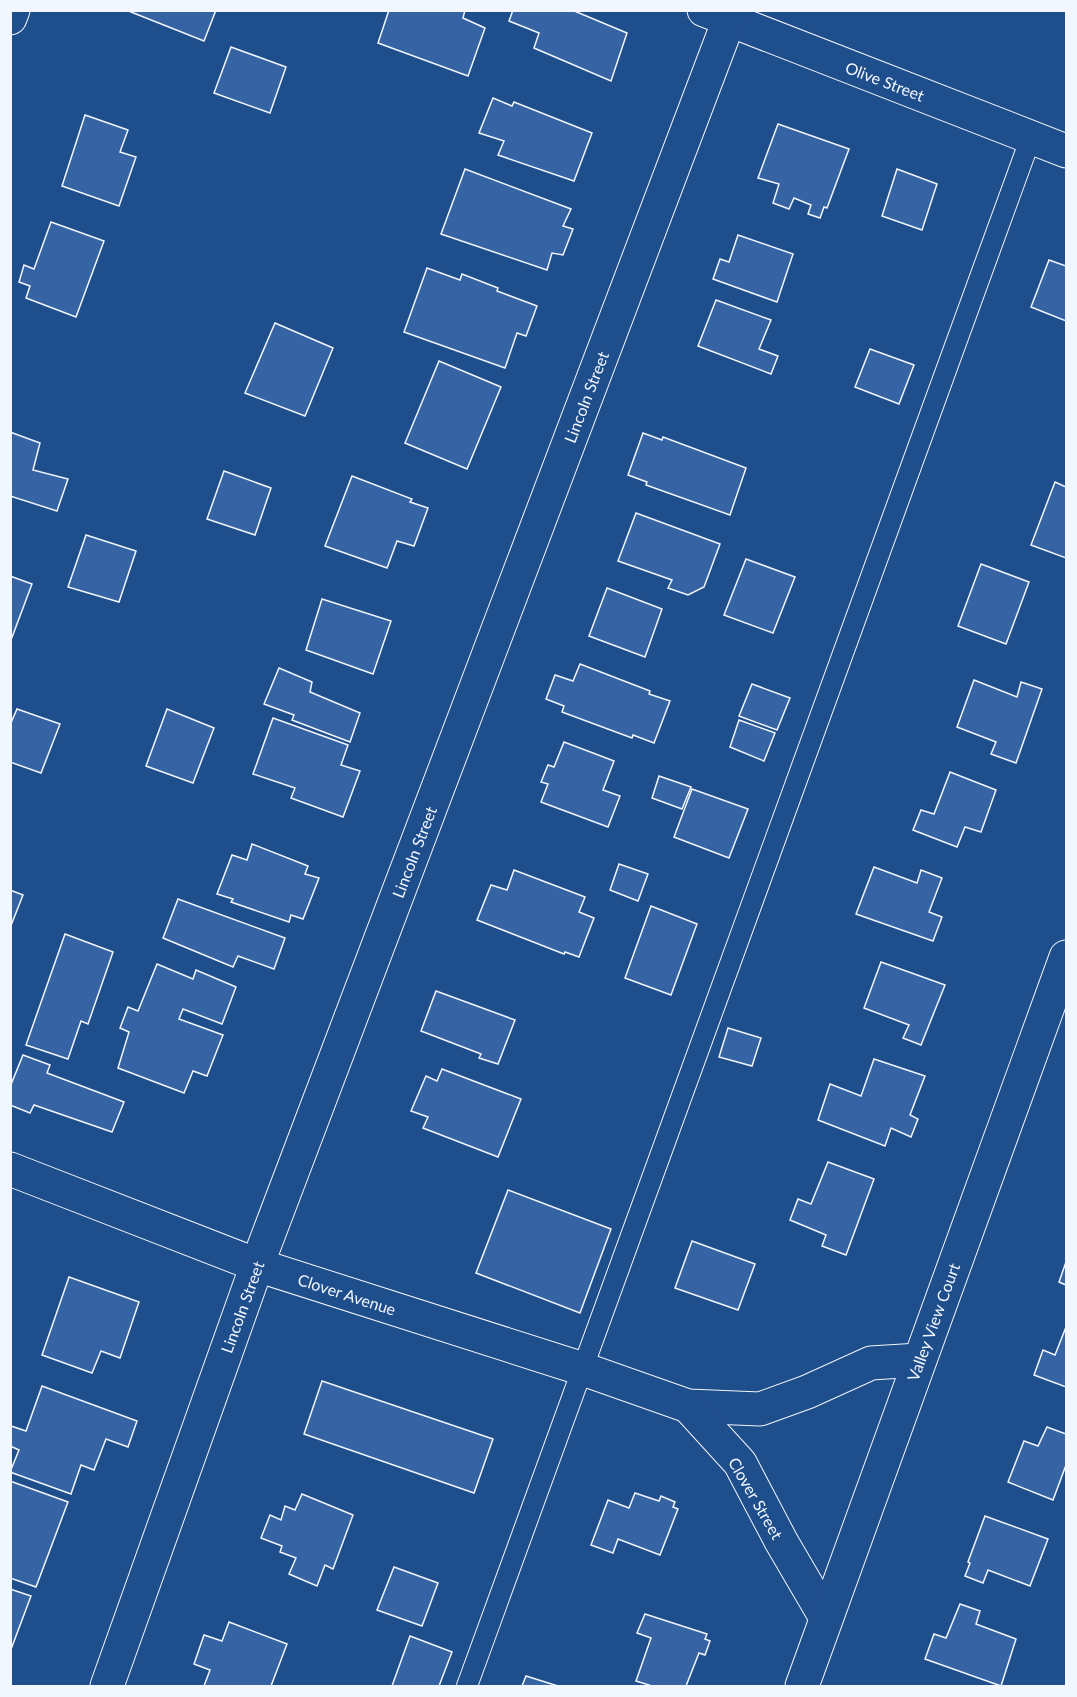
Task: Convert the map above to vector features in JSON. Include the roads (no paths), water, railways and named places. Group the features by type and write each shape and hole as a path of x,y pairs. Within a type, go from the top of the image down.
{"street":[{"path":"10,18 13,10"},
{"name":"Olive Street","path":"717,15 1066,151"},
{"name":"Lincoln Street","path":"107,1686 257,1265 717,15"},
{"name":"Valley View Court","path":"802,1686 1066,957"},
{"name":"Clover Avenue","path":"10,1169 257,1265 583,1369 688,1406"},
{"path":"688,1406 760,1409 807,1392 871,1363 919,1360"},
{"name":"Clover Street","path":"688,1406 740,1463 781,1541 826,1618"}],"lane":[{"path":"467,1686 1031,137"}]}
